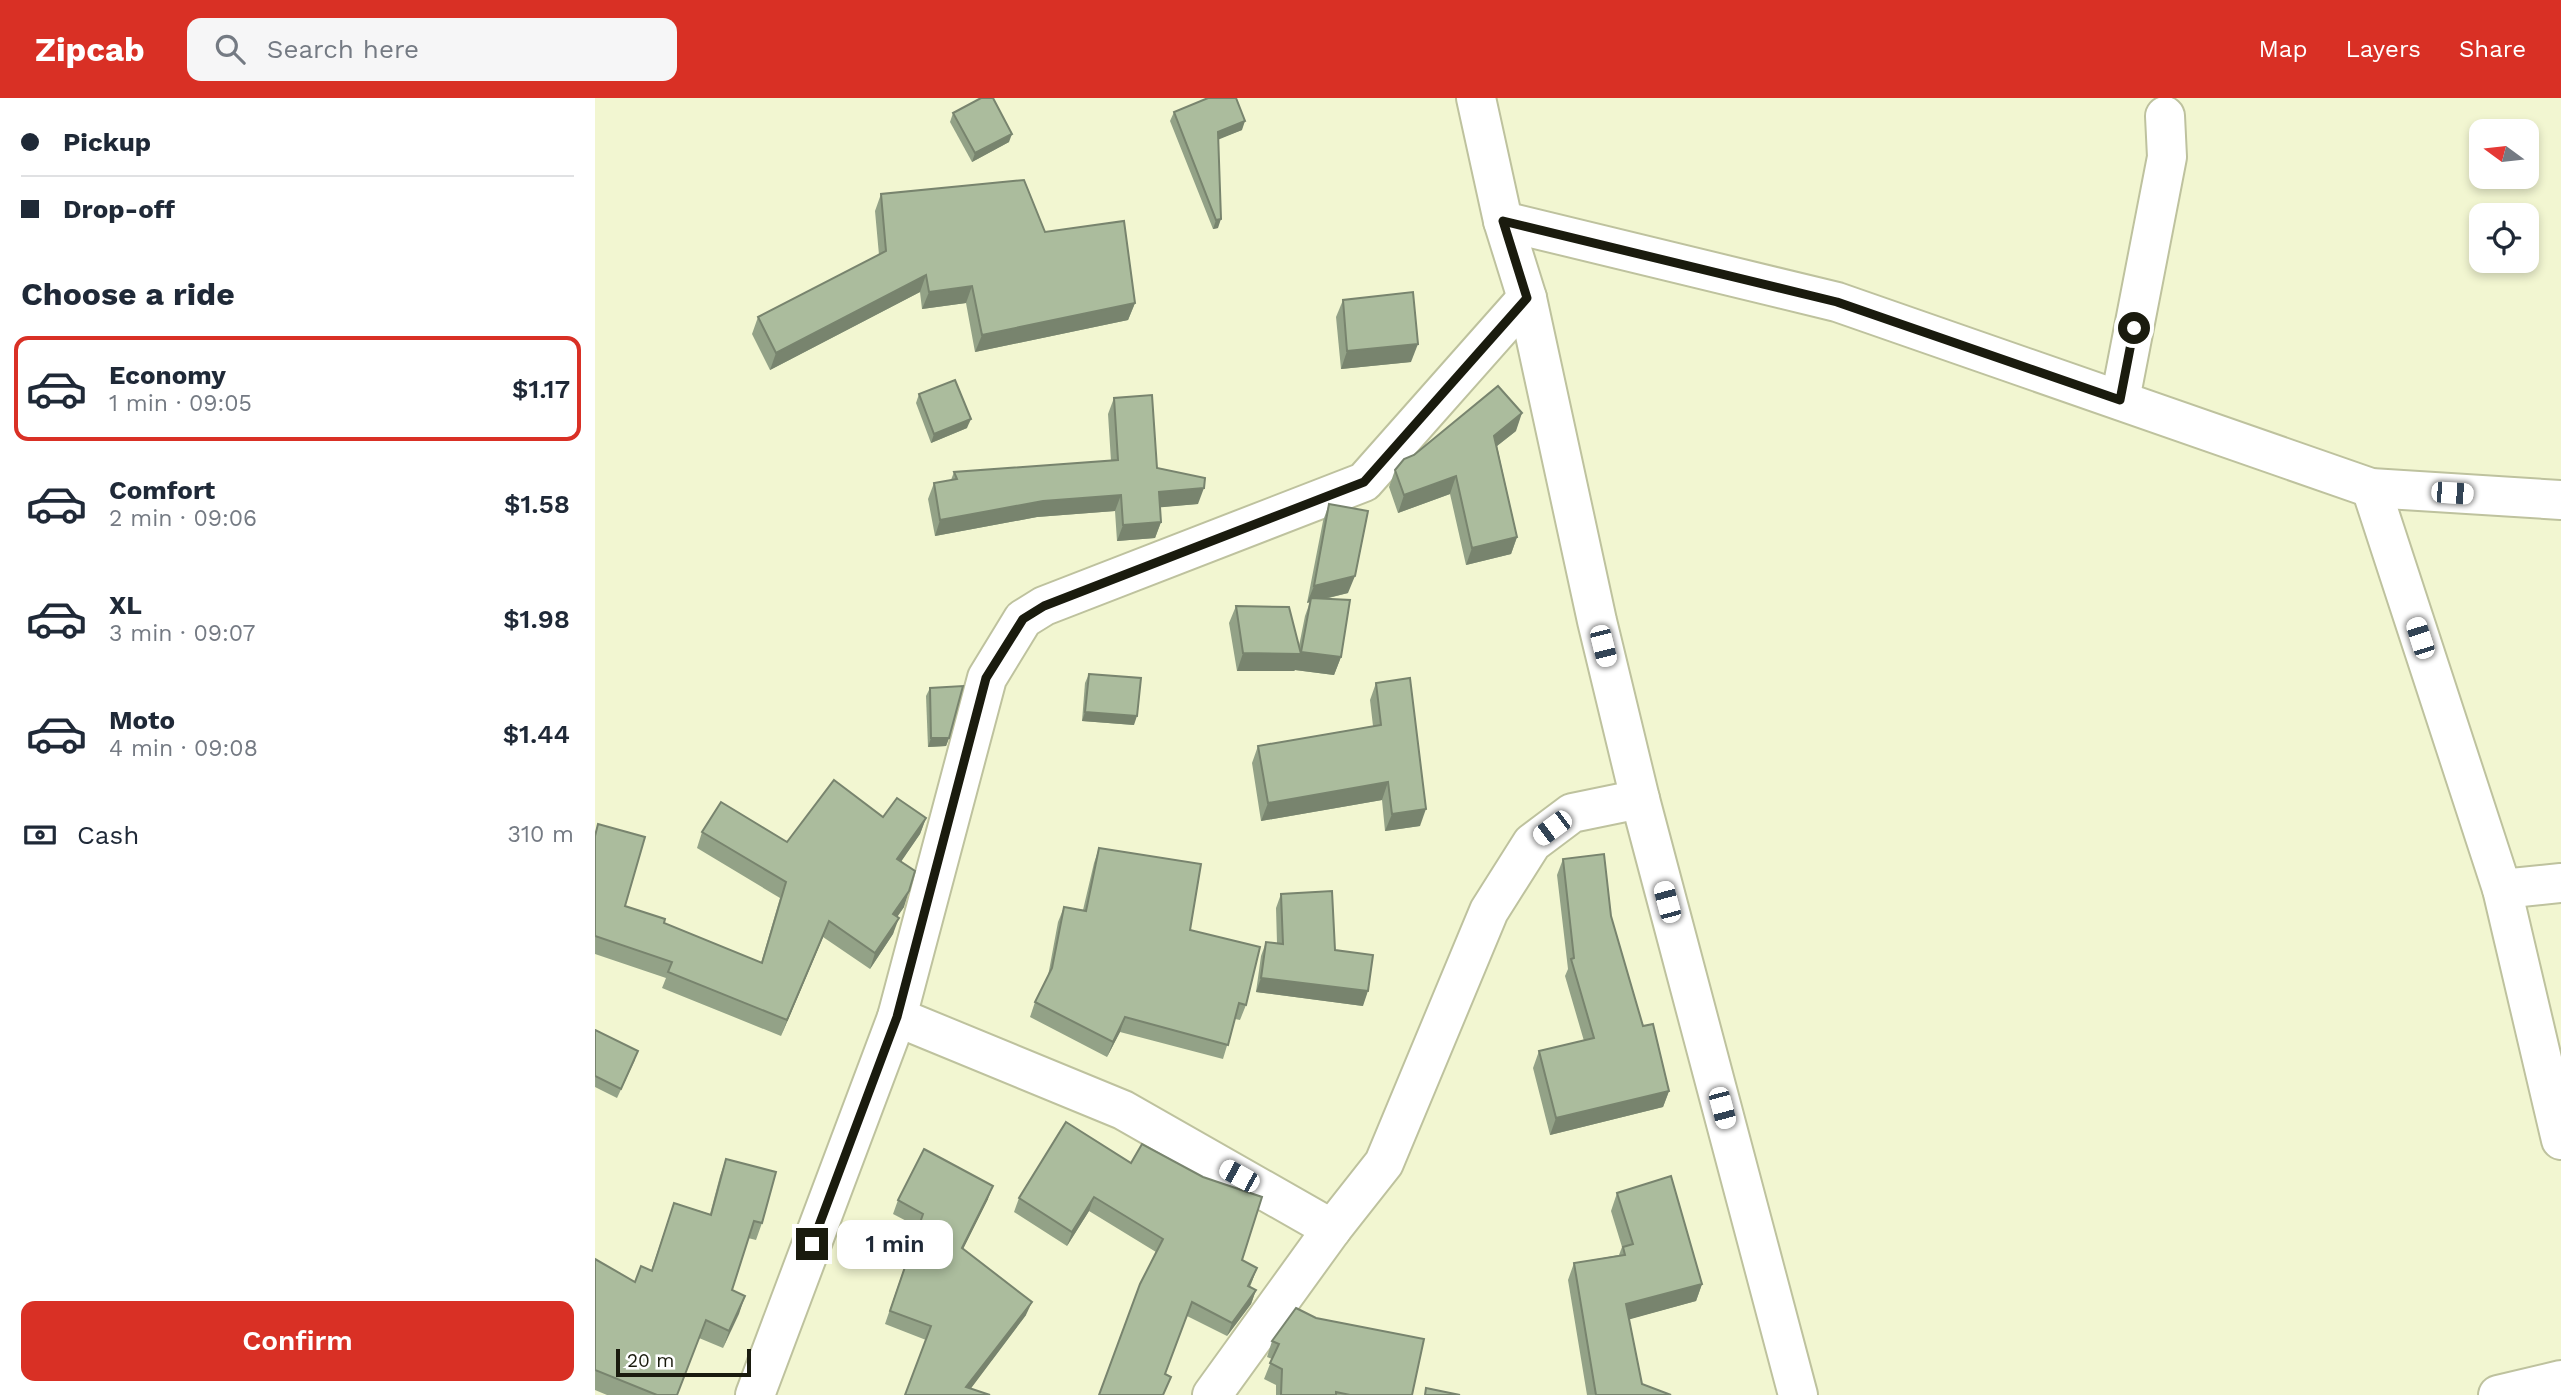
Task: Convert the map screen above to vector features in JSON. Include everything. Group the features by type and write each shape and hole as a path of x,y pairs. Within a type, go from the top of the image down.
{"street":[{"path":"1476,98 1503,221 1527,298 1597,621 1640,799 1798,1395"},
{"path":"2120,400 2167,157 2165,116"},
{"path":"1503,221 1837,302 2371,488 2561,500"},
{"path":"755,1395 897,1017 986,678 1023,619 1044,606 1364,482 1527,298"},
{"path":"2371,488 2503,889 2561,1140"},
{"path":"1212,1395 1332,1229 1384,1163 1489,911 1532,843 1572,813 1640,799"},
{"path":"2503,889 2561,883"},
{"path":"897,1017 1123,1110 1332,1229"},
{"path":"2498,1395 2561,1380"}],"building":[{"path":"981,98 993,98 1012,134 975,153 953,113"},
{"path":"1208,98 1236,98 1245,121 1218,132 1221,219 1216,220 1174,112"},
{"path":"1024,180 1045,232 1124,221 1135,303 982,335 972,286 929,292 926,275 776,353 758,317 886,251 881,194"},
{"path":"1413,292 1418,344 1347,351 1343,300"},
{"path":"955,380 971,419 934,434 919,394"},
{"path":"1498,386 1522,413 1494,436 1517,537 1472,548 1456,476 1404,495 1395,470 1404,459 1414,455"},
{"path":"1152,395 1157,468 1205,478 1204,488 1159,492 1161,522 1123,525 1121,495 1043,501 940,520 934,483 957,479 954,472 1118,460 1114,398"},
{"path":"1329,504 1368,511 1355,576 1314,586"},
{"path":"1311,598 1350,600 1341,657 1301,652"},
{"path":"1236,606 1289,607 1301,654 1243,653"},
{"path":"1089,674 1141,678 1137,716 1085,712"},
{"path":"1410,678 1426,809 1392,814 1388,782 1268,803 1258,746 1381,725 1376,683"},
{"path":"963,686 949,738 931,738 930,688"},
{"path":"834,780 883,817 897,798 926,818 897,859 915,871 909,891 893,914 899,918 875,953 829,921 787,1020 668,972 672,962 595,936 595,836 598,824 645,837 625,906 665,919 664,923 762,963 786,882 702,832 721,802 787,842"},
{"path":"1099,848 1201,864 1190,930 1260,947 1246,1005 1239,1003 1228,1045 1125,1017 1113,1042 1035,1002 1052,968 1064,907 1086,911"},
{"path":"1604,854 1611,916 1643,1026 1653,1024 1669,1091 1556,1118 1539,1051 1594,1038 1571,959 1574,958 1563,859"},
{"path":"1332,891 1335,950 1373,955 1368,991 1261,978 1266,942 1283,944 1281,894"},
{"path":"595,1030 638,1051 621,1089 595,1076"},
{"path":"1066,1122 1131,1163 1142,1144 1203,1177 1262,1197 1242,1260 1257,1268 1248,1286 1256,1290 1232,1323 1192,1302 1165,1374 1171,1377 1163,1395 1099,1395 1140,1284 1163,1239 1094,1197 1072,1232 1019,1198"},
{"path":"924,1149 993,1186 962,1248 1032,1302 966,1387 990,1395 905,1395 931,1326 890,1311 923,1214 898,1200"},
{"path":"726,1159 776,1172 762,1223 754,1221 732,1290 745,1296 729,1331 706,1320 677,1395 657,1395 595,1370 595,1259 635,1282 641,1266 652,1271 674,1203 711,1215"},
{"path":"1671,1176 1702,1284 1626,1304 1642,1384 1671,1395 1596,1395 1574,1263 1625,1255 1623,1247 1633,1244 1617,1193"},
{"path":"1296,1308 1316,1318 1424,1339 1412,1395 1350,1395 1336,1392 1336,1395 1281,1395 1282,1369 1270,1363 1279,1344 1272,1341"},
{"path":"1426,1388 1460,1395 1425,1395"}],"route":[{"path":"812,1244 897,1017 986,678 1023,619 1044,606 1364,482 1527,298 1503,221 1837,302 2120,400 2134,328"}]}
